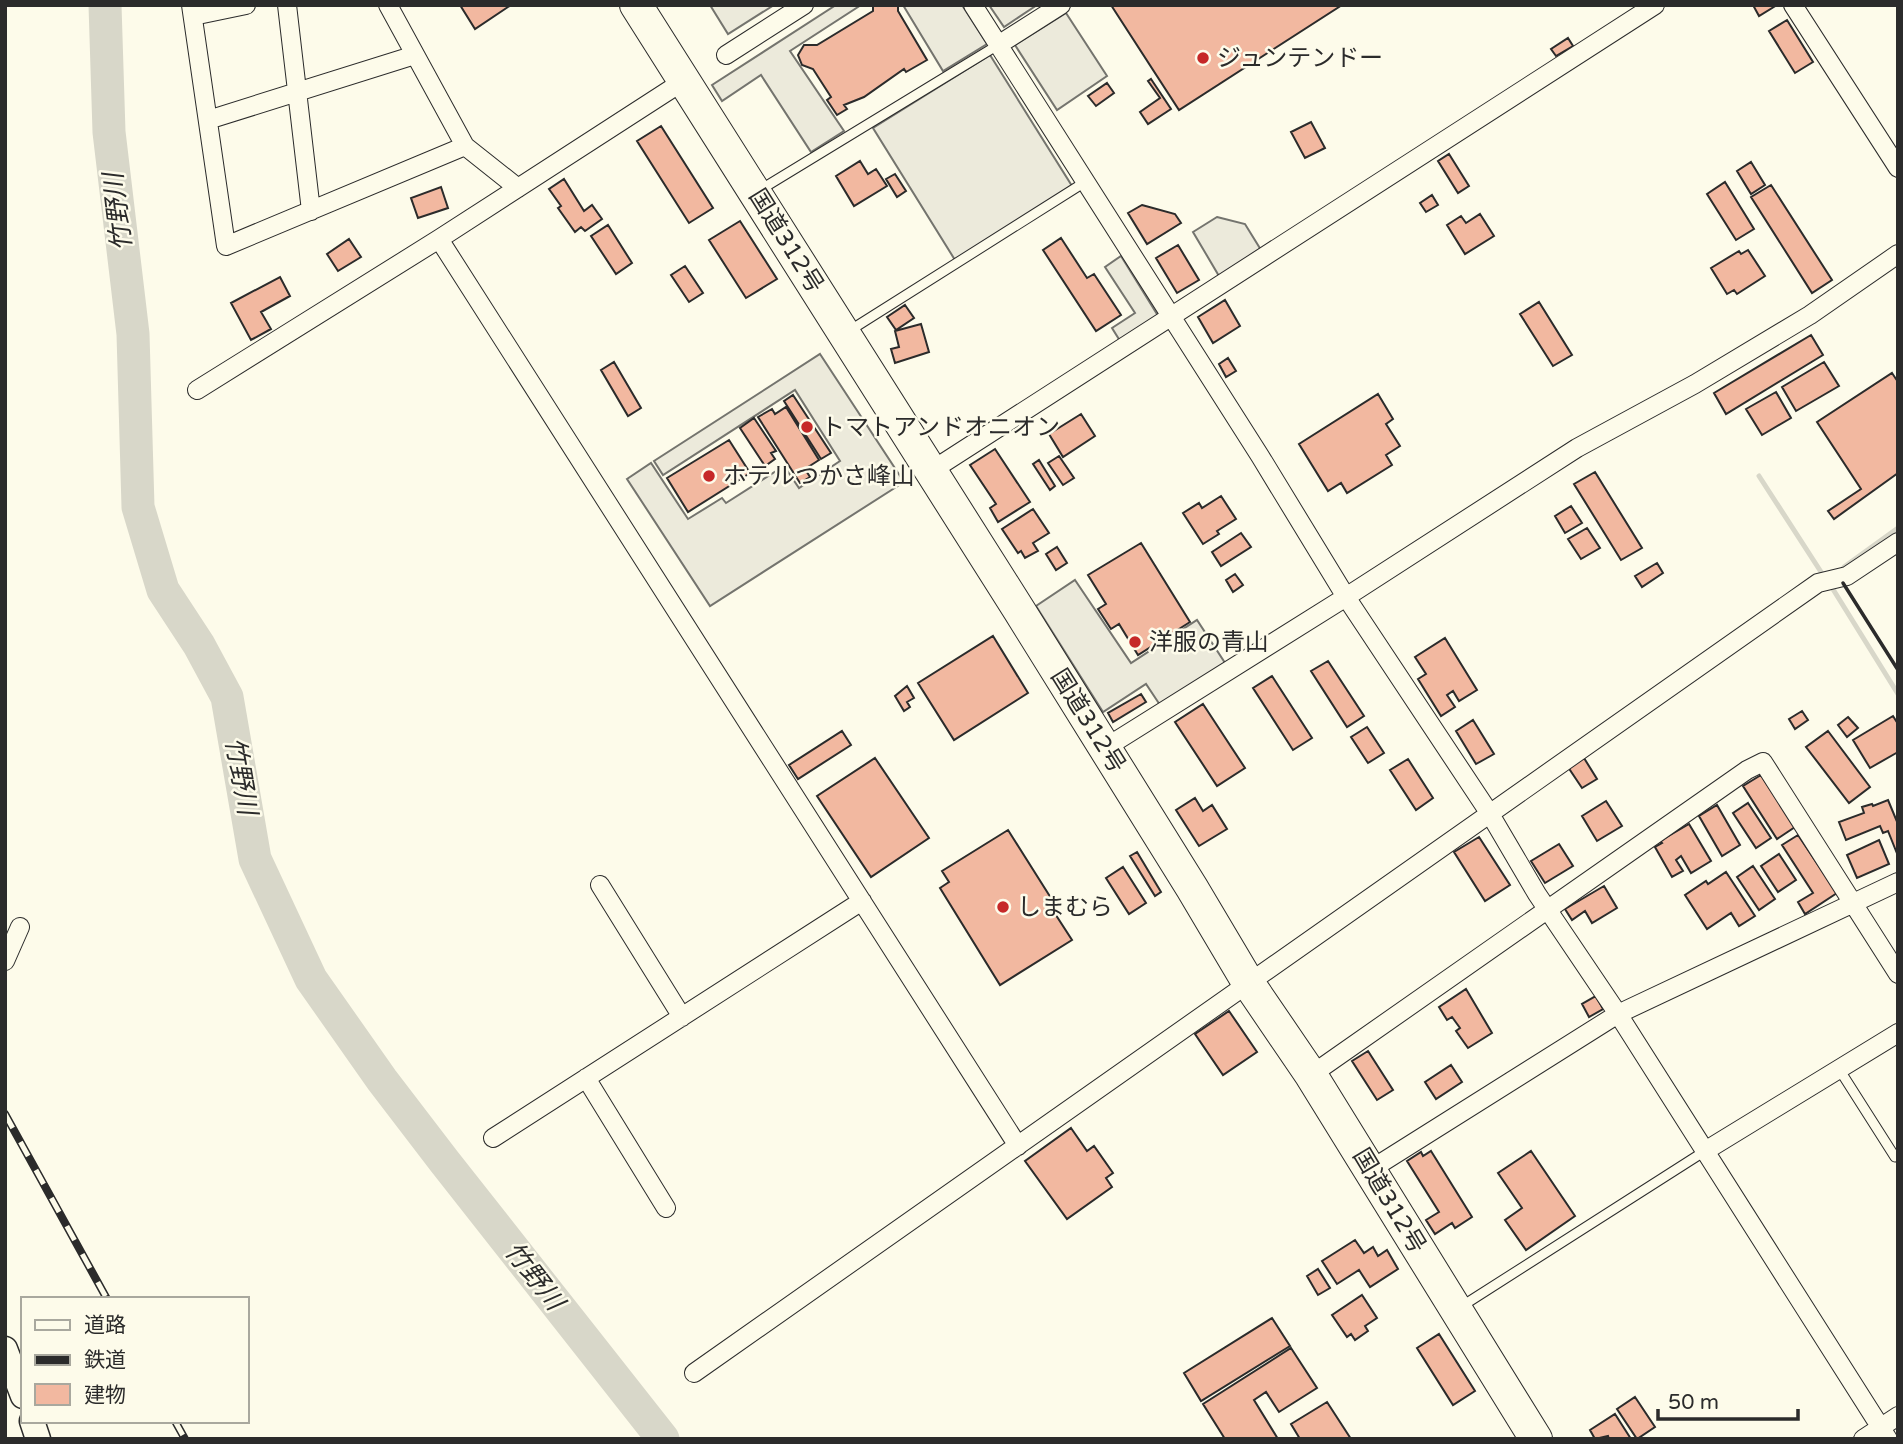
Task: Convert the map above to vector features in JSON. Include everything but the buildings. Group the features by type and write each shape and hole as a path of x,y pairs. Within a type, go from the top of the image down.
{"highway":[{"name":"国道312号","path":"636,5 1105,748 1249,984 1311,1075 1535,1439"}],"street":[{"path":"246,5 192,11 226,246 465,146"},
{"path":"287,5 311,211"},
{"path":"388,5 465,146 518,188"},
{"path":"726,55 803,5"},
{"path":"973,5 1260,456 1346,597 1490,814 1547,908 1618,1014 1884,1433"},
{"path":"998,45 1061,5"},
{"path":"931,471 1655,5"},
{"path":"1793,5 1898,168"},
{"path":"208,120 415,55"},
{"path":"197,390 439,239 685,80"},
{"path":"439,239 1018,1146"},
{"path":"1105,748 1577,448 1695,384 1810,315 1898,254"},
{"path":"694,1373 1818,583 1847,576 1898,542"},
{"path":"1311,1075 1547,908 1747,770 1763,762 1898,974"},
{"path":"1370,1170 1618,1014 1898,882"},
{"path":"600,886 682,1017"},
{"path":"493,1138 862,901"},
{"path":"5,961 20,927"},
{"path":"1705,1151 1898,1033"},
{"path":"586,1078 666,1208"},
{"path":"5,1349 21,1391"},
{"path":"1863,1439 1884,1433 1898,1416"}],"lane":[{"path":"755,193 998,45"},
{"path":"844,334 1085,182"},
{"path":"1839,1069 1895,1157"},
{"path":"1455,1310 1705,1151"}],"shaded area":[{"path":"710,5 774,5 728,34"},
{"path":"836,5 861,5 790,51 844,131 811,152 761,75 722,101 712,85"},
{"path":"903,5 962,5 987,44 943,71"},
{"path":"989,5 1037,5 1004,27"},
{"path":"1066,13 1107,76 1057,110 1015,45"},
{"path":"990,55 1072,186 955,260 873,128"},
{"path":"1217,217 1245,224 1261,250 1219,276 1193,232"},
{"path":"1121,256 1160,319 1122,344 1112,328 1135,313 1105,267"},
{"path":"820,354 904,482 710,606 627,479 651,463 688,519 722,498 726,503 784,466 799,488 840,461 795,390 663,475 654,461"},
{"path":"1075,580 1131,663 1197,620 1227,666 1160,705 1146,684 1103,712 1036,606"}],"waterway":[{"name":"竹野川","path":"105,5 109,132 133,334 138,507 163,590 199,645 227,697 255,859 311,979 382,1080 663,1439"},
{"path":"1759,476 1823,575"},
{"path":"1844,567 1898,528"},
{"path":"1831,586 1898,694"}],"railway":[{"path":"5,1114 106,1297"},
{"path":"176,1423 185,1439"}],"wall":[{"path":"1843,583 1898,670"}],"place":[{"name":"ジュンテンドー","path":"1203,58"},
{"name":"トマトアンドオニオン","path":"807,427"},
{"name":"ホテルつかさ峰山","path":"709,476"},
{"name":"洋服の青山","path":"1135,642"},
{"name":"しまむら","path":"1003,907"}]}
